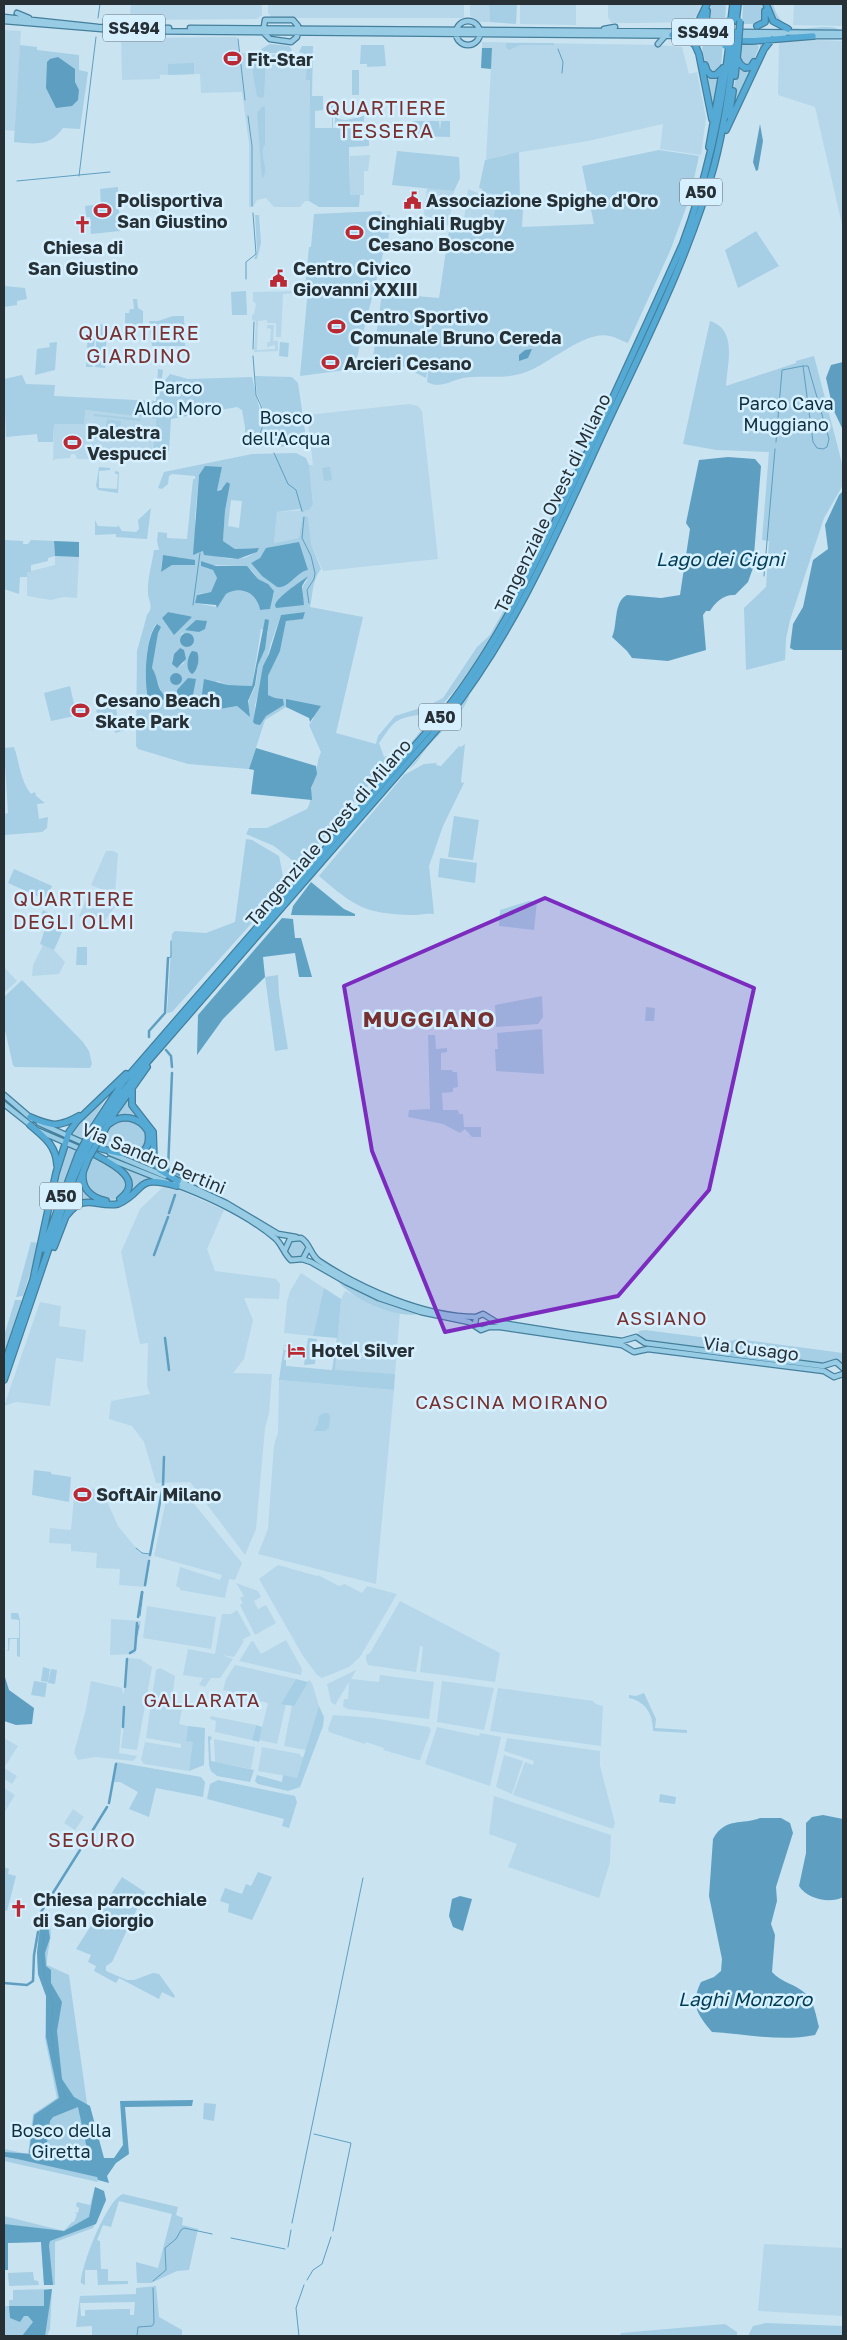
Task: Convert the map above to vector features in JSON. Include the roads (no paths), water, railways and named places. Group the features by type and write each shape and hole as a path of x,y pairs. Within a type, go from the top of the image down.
{"highway":[{"path":"689,24 698,22 709,4"},
{"path":"709,4 706,17 712,26"},
{"path":"726,130 734,21 740,4"},
{"path":"757,26 763,24 766,20 764,4"},
{"path":"764,4 774,22 788,28"},
{"name":"Tangenziale Ovest di Milano","path":"4,1366 69,1189 83,1157 115,1097 456,706 493,654 535,580 694,228 714,166 727,103 734,21 730,5"},
{"path":"669,35 688,40 752,41 813,36"},
{"path":"714,166 726,130 765,48 772,39"},
{"path":"688,40 695,45 699,54 712,112 709,145"},
{"path":"708,40 702,48 707,71 714,76 723,68"},
{"path":"733,47 740,65 746,68 751,67 760,49 758,44 752,41"},
{"path":"699,197 700,182 709,145 723,68 733,47"},
{"name":"Tangenziale Ovest di Milano","path":"127,1085 151,1050 433,726 463,687 492,644 524,588 547,542 680,249 699,197 717,126 733,47"},
{"path":"30,1117 50,1125 57,1125 70,1121 87,1110 115,1097 127,1085 136,1082 169,1037"},
{"path":"127,1085 132,1105 151,1129 152,1158 155,1165 177,1183"},
{"path":"105,1127 115,1097"},
{"path":"56,1173 66,1139 74,1124 87,1110"},
{"path":"94,1154 126,1174 128,1187 125,1195 119,1200 100,1199 90,1193 83,1180 85,1166 83,1157 94,1136 118,1119 135,1120 148,1131 149,1142 143,1151 134,1155 99,1148"},
{"path":"30,1125 52,1147 56,1159 49,1241 36,1280"},
{"path":"64,1221 85,1166"},
{"path":"49,1241 73,1209 82,1203 90,1201 112,1205 118,1204 146,1182 177,1183"},
{"name":"Tangenziale Ovest di Milano","path":"4,1380 29,1299"}],"main road":[{"path":"17,13 28,18 59,24"},
{"name":"SS494","path":"4,19 108,28 264,30"},
{"name":"SS494","path":"4,19 97,30 594,31 843,35"},
{"name":"SS494","path":"265,20 291,20 297,24 298,30 297,37 291,42 273,41 267,38 264,30 265,20"},
{"name":"SS494","path":"468,21 475,24 481,32 478,42 468,44 458,41 455,32 460,23 468,21"},
{"path":"594,31 615,27"},
{"name":"SS494","path":"481,32 537,35 843,35"},
{"path":"524,39 537,35"},
{"path":"658,44 669,35"},
{"name":"Via Sandro Pertini","path":"4,1095 30,1117 94,1154 177,1183 226,1203 278,1234 296,1237"},
{"name":"Via Sandro Pertini","path":"4,1104 30,1125 66,1139 99,1148 212,1200 246,1219 274,1238 285,1253"},
{"path":"296,1237 304,1240 308,1249 307,1255 302,1260 291,1260 285,1253 287,1242 296,1237"},
{"name":"Via Cusago","path":"302,1260 309,1260 346,1282 388,1301 421,1312 475,1325 481,1330 489,1327 628,1348 634,1352 642,1349 768,1363 828,1372 834,1377 842,1374 843,1367 836,1362 828,1366 642,1341 636,1337 622,1341 501,1323 482,1314 476,1318 431,1310 377,1292 335,1271 313,1256 308,1249"},
{"path":"475,1325 476,1318"},
{"path":"489,1327 490,1318"},
{"path":"628,1348 629,1339"},
{"path":"642,1341 642,1349"},
{"path":"828,1366 828,1372"}],"water":[{"path":"58,57 75,69 75,82 79,90 78,100 72,106 56,108 46,88 47,62"},
{"path":"760,124 763,141 758,170 756,171 753,162"},
{"path":"532,349 528,358 519,361 519,355 525,350"},
{"path":"843,362 843,430 833,409 826,378 831,365"},
{"name":"Lago dei Cigni","path":"728,457 755,459 761,466 753,568 748,582 735,595 721,599 710,611 706,611 703,615 706,650 668,661 632,658 612,637 620,603 627,595 661,598 680,595 690,529 686,523 699,460"},
{"path":"843,491 843,650 794,650 790,648 793,624 803,607 813,560 828,549 825,525 839,495"},
{"path":"187,633 192,635 194,640 192,645 187,647 182,645 180,640 182,635"},
{"path":"180,648 184,650 186,659 177,668 172,664 174,654"},
{"path":"192,651 197,652 198,664 192,674 188,670 188,663"},
{"path":"174,673 178,673 182,679 178,685 174,685 170,681 170,677"},
{"path":"4,1674 9,1690 34,1708 32,1724 16,1725 4,1721"},
{"path":"823,1815 843,1819 843,1897 832,1900 813,1897 799,1886 806,1853 806,1823 812,1817"},
{"name":"Laghi Monzoro","path":"760,1818 781,1818 790,1823 793,1833 776,1887 777,1901 771,1924 775,1935 772,1972 809,1997 819,2027 815,2035 776,2038 712,2032 702,2020 697,2009 696,1997 701,1982 714,1977 721,1971 722,1959 709,1896 713,1839 723,1827"},
{"path":"460,1896 472,1899 463,1931 453,1927 449,1916 452,1899"}],"waterway":[{"path":"98,18 100,4"},
{"path":"79,176 96,37"},
{"path":"238,39 245,100"},
{"path":"558,49 563,62 562,73"},
{"path":"248,116 252,146 252,206"},
{"path":"17,181 110,172"},
{"path":"246,279 246,262 256,254 253,213"},
{"path":"253,349 254,322"},
{"path":"253,356 256,395 261,406 264,423 257,441 258,445"},
{"path":"776,442 782,370 803,366 813,442 817,448 823,449 827,447 829,439 808,366 803,366"},
{"path":"764,576 775,449"},
{"path":"274,453 288,484 296,490 302,511"},
{"path":"304,517 302,538 311,556 315,573 314,579 307,590 309,603"},
{"path":"193,605 200,553"},
{"path":"168,958 171,957 171,941"},
{"path":"149,1037 149,1031 165,1013 168,958"},
{"path":"166,1050 171,1056 172,1067"},
{"path":"172,1073 168,1169 181,1176 181,1179"},
{"path":"169,1213 175,1195"},
{"path":"154,1255 168,1217"},
{"path":"165,1338 169,1370"},
{"path":"150,1555 163,1486 164,1457"},
{"path":"136,1548 142,1553 150,1554"},
{"path":"145,1585 149,1561"},
{"path":"138,1617 142,1592"},
{"path":"140,1616 143,1592"},
{"path":"130,1653 135,1650 137,1623"},
{"path":"136,1639 139,1625"},
{"path":"125,1687 127,1659"},
{"path":"123,1727 124,1707"},
{"path":"109,1803 116,1764"},
{"path":"83,1846 107,1807"},
{"path":"41,1912 80,1850"},
{"path":"292,2223 363,1878"},
{"path":"38,2147 42,2116 66,2099 55,2059 51,2030 53,2004 44,1975 42,1954 45,1929"},
{"path":"4,1983 27,1985 33,1981 34,1955 38,1932"},
{"path":"314,2134 351,2143 333,2231"},
{"path":"4,2156 15,2158"},
{"path":"153,2281 166,2270 165,2248 176,2239 181,2230 184,2228 212,2234"},
{"path":"288,2247 291,2230"},
{"path":"307,2280 313,2270 322,2264 331,2237"},
{"path":"231,2238 285,2249"},
{"path":"299,2336 296,2308 304,2285"},
{"path":"137,2336 138,2327 152,2326 154,2323 153,2288"}],"place":[{"name":"Fit-Star","path":"233,59"},
{"name":"Associazione Spighe d'Oro","path":"412,200"},
{"name":"Polisportiva San Giustino","path":"103,210"},
{"name":"Chiesa di San Giustino","path":"83,224"},
{"name":"Cinghiali Rugby Cesano Boscone","path":"354,233"},
{"name":"Centro Civico Giovanni XXIII","path":"279,278"},
{"name":"Centro Sportivo Comunale Bruno Cereda","path":"336,326"},
{"name":"Arcieri Cesano","path":"330,363"},
{"name":"Palestra Vespucci","path":"73,442"},
{"name":"Cesano Beach Skate Park","path":"81,710"},
{"name":"Hotel Silver","path":"297,1350"},
{"name":"SoftAir Milano","path":"82,1494"},
{"name":"Chiesa parrocchiale di San Giorgio","path":"19,1909"}],"district":[{"name":"QUARTIERE TESSERA","path":"386,118"},
{"name":"QUARTIERE GIARDINO","path":"139,344"},
{"name":"QUARTIERE DEGLI OLMI","path":"74,910"},
{"name":"MUGGIANO","path":"429,1018"},
{"name":"ASSIANO","path":"662,1317"},
{"name":"CASCINA MOIRANO","path":"512,1401"},
{"name":"GALLARATA","path":"202,1699"},
{"name":"SEGURO","path":"92,1839"}],"park label":[{"name":"Parco Aldo Moro","path":"178,397"},
{"name":"Parco Cava Muggiano","path":"786,413"},
{"name":"Bosco dell'Acqua","path":"286,427"},
{"name":"Bosco della Giretta","path":"61,2140"}]}
